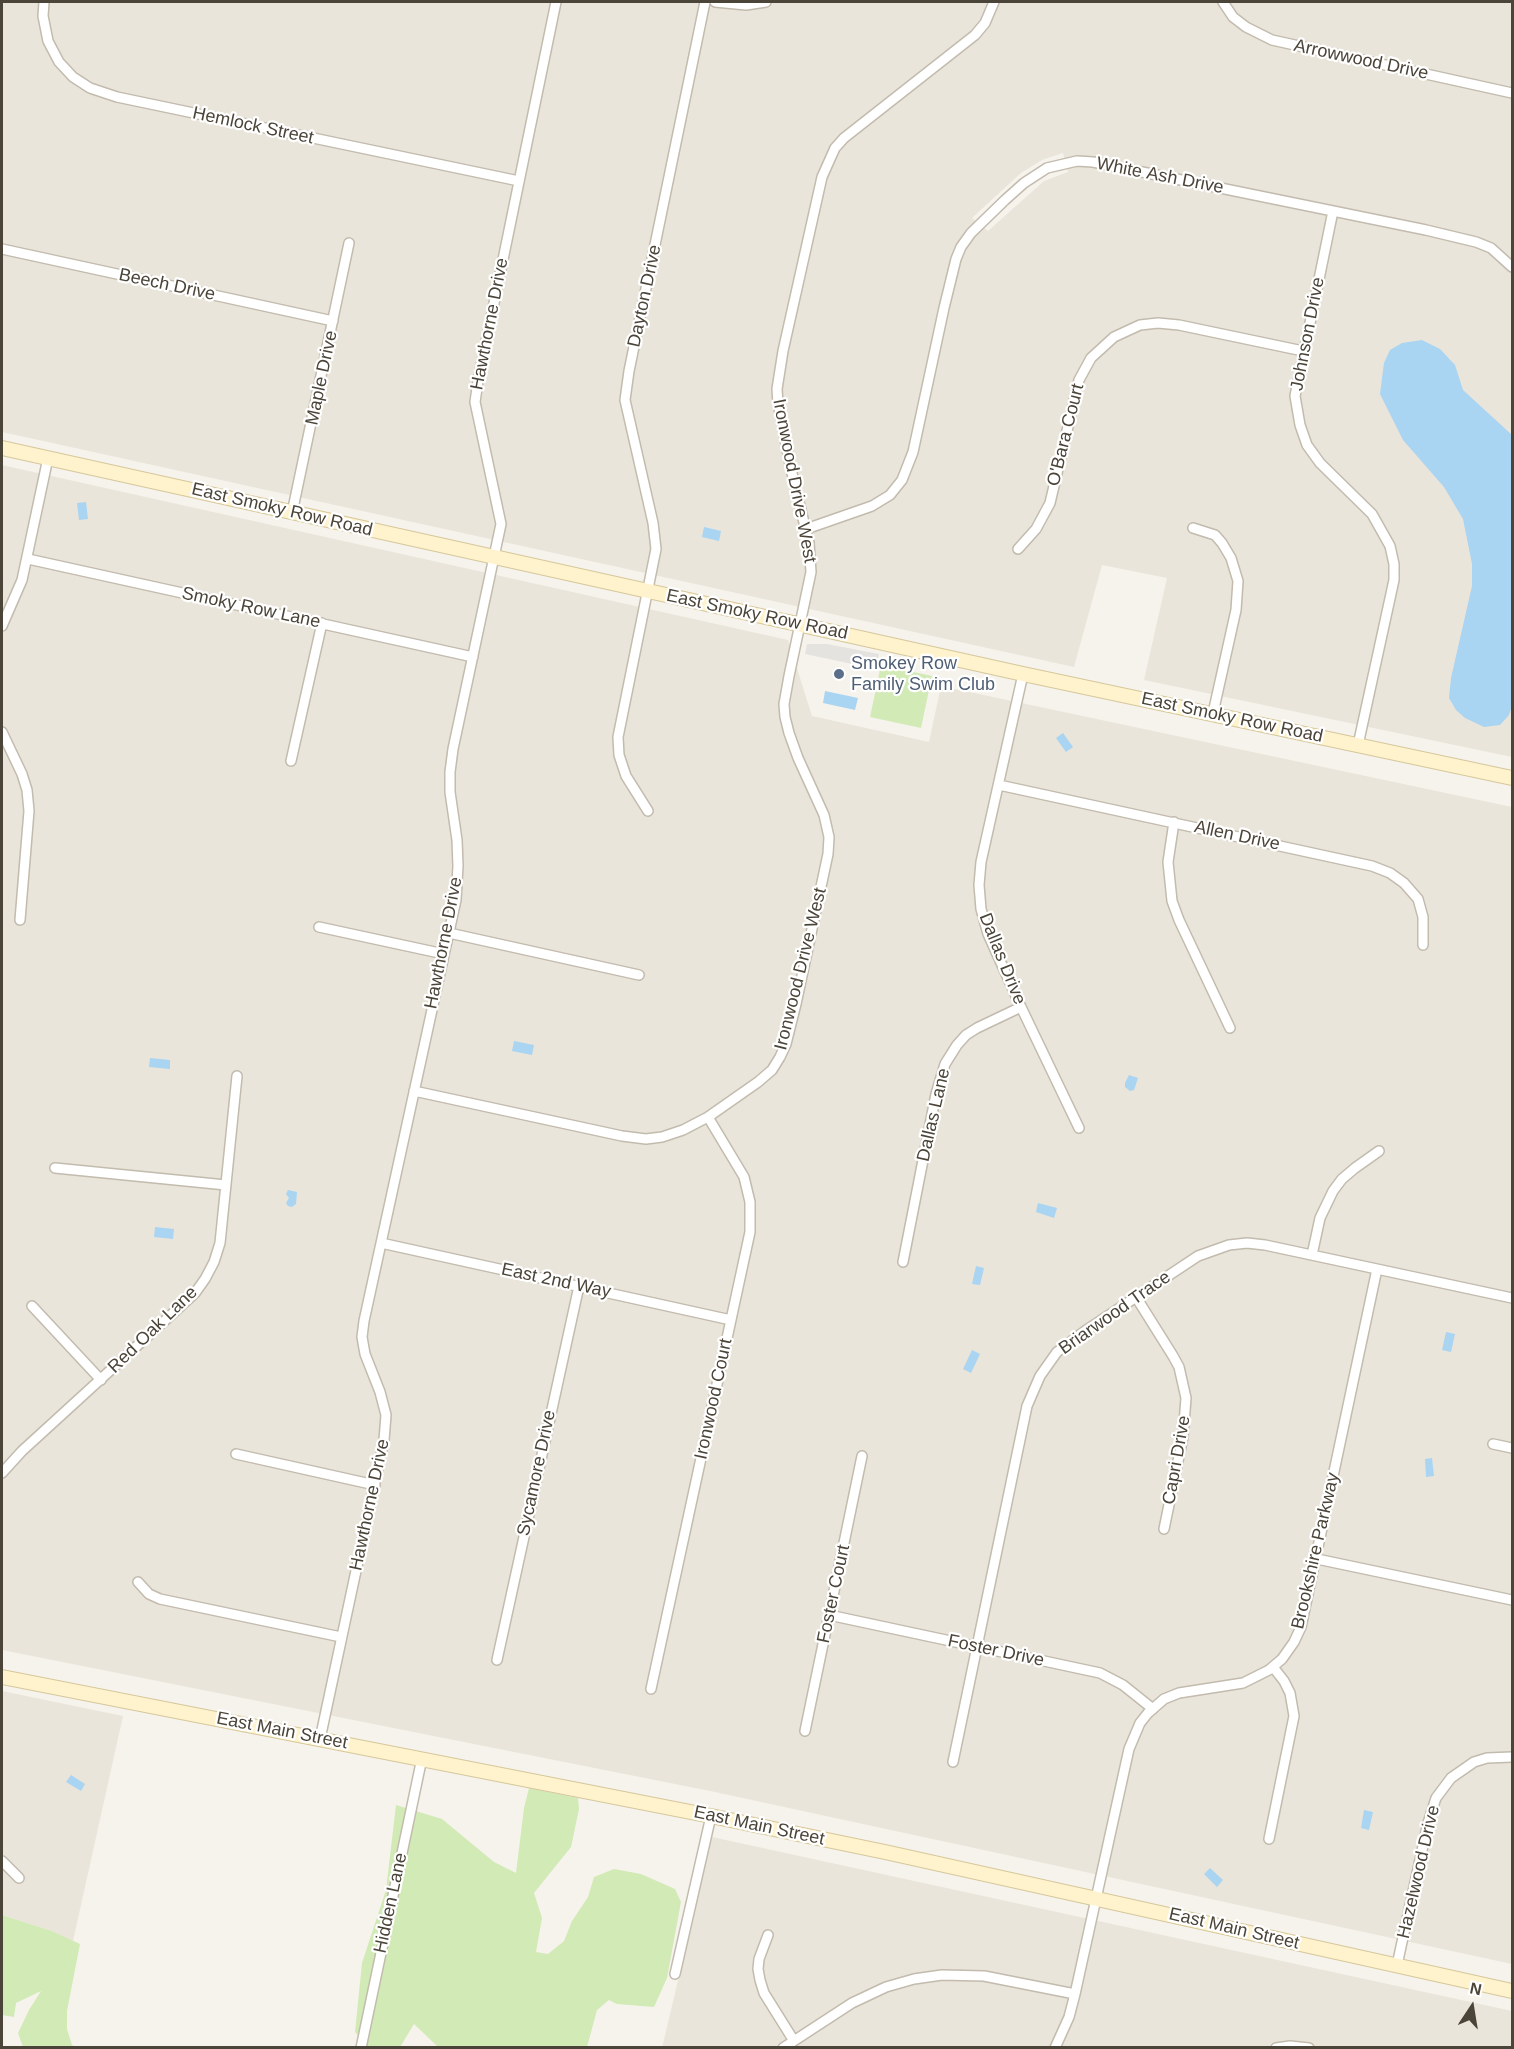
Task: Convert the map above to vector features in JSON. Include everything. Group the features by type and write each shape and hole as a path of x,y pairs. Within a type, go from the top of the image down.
{"street":[{"name":"Hemlock Street","path":"44,2 43,16 48,41 59,62 73,77 90,88 117,97 519,181"},
{"name":"Hawthorne Drive","path":"320,1739 384,1440 386,1415 380,1392 365,1354 362,1337 364,1321 458,883 457,840 450,792 450,772 501,524 475,402 480,366 556,2"},
{"name":"Dayton Drive","path":"648,811 626,776 619,755 618,737 656,549 656,540 625,400 705,2"},
{"path":"715,2 746,5 766,2"},
{"name":"Ironwood Drive West","path":"414,1090 622,1136 646,1139 662,1137 683,1130 708,1117 772,1070 786,1044 828,854 829,837 824,815 798,758 785,717 784,704 811,572 806,530 781,422 777,389 783,351 822,177 835,148 844,138 975,35 985,23 993,2"},
{"name":"Arrowwood Drive","path":"1223,2 1233,17 1246,27 1272,40 1512,93"},
{"name":"White Ash Drive","path":"806,530 872,506 890,495 902,480 914,452 944,308 961,247 988,216 1036,174 1059,164 1077,161 1093,162 1476,242 1491,248 1512,267"},
{"name":"Johnson Drive","path":"1333,211 1295,396 1300,425 1307,445 1320,463 1372,514 1390,546 1394,564 1394,580 1358,745"},
{"name":"Maple Drive","path":"292,513 350,243"},
{"name":"Beech Drive","path":"2,249 333,321"},
{"name":"O'Bara Court","path":"1018,549 1036,529 1050,504 1078,380 1091,358 1114,337 1140,325 1158,323 1179,325 1303,351"},
{"name":"East Smoky Row Road","path":"2,448 1023,674 1512,778"},
{"path":"2,626 18,593 28,559 48,458"},
{"path":"1193,528 1215,535 1222,543 1231,558 1238,581 1236,610 1213,713"},
{"name":"Smoky Row Lane","path":"28,559 473,657"},
{"path":"291,761 321,623"},
{"name":"Dallas Drive","path":"1023,674 981,862 979,885 981,909 988,934 1080,1128"},
{"path":"2,732 22,774 28,801 29,834 20,920"},
{"name":"Allen Drive","path":"999,785 1372,866 1390,873 1404,883 1418,899 1424,917 1423,945"},
{"path":"1174,822 1168,862 1172,901 1230,1028"},
{"path":"319,927 444,954"},
{"path":"449,933 639,975"},
{"name":"Dallas Lane","path":"903,1262 936,1094 945,1064 966,1035 1021,1007"},
{"name":"Red Oak Lane","path":"2,1473 22,1451 195,1293 205,1280 220,1243 237,1076"},
{"name":"Ironwood Court","path":"651,1689 750,1232 750,1202 744,1177 708,1117"},
{"path":"1312,1255 1320,1218 1333,1191 1342,1179 1378,1151"},
{"path":"55,1168 226,1185"},
{"name":"East 2nd Way","path":"381,1243 731,1320"},
{"name":"Briarwood Trace","path":"953,1762 1027,1406 1048,1363 1057,1352 1085,1330 1198,1256 1229,1245 1247,1243 1264,1245 1512,1298"},
{"name":"Brookshire Parkway","path":"1055,2048 1075,1994 1129,1749 1140,1723 1164,1699 1179,1693 1243,1683 1273,1667 1294,1642 1301,1627 1377,1269"},
{"name":"Sycamore Drive","path":"497,1660 579,1286"},
{"name":"Capri Drive","path":"1136,1297 1176,1361 1186,1398 1183,1437 1164,1529"},
{"path":"32,1306 101,1380"},
{"path":"1493,1444 1512,1448"},
{"path":"236,1454 375,1485"},
{"name":"Foster Court","path":"805,1731 862,1456"},
{"path":"1317,1559 1512,1600"},
{"path":"138,1582 149,1594 160,1599 341,1637"},
{"name":"Foster Drive","path":"829,1615 1100,1673 1123,1685 1152,1709"},
{"path":"1269,1839 1294,1716 1290,1693 1273,1667"},
{"name":"East Main Street","path":"2,1677 711,1816 1097,1898 1512,1991"},
{"name":"Hazelwood Drive","path":"1397,1965 1428,1823 1436,1798 1451,1778 1474,1762 1487,1758 1512,1756"},
{"name":"Hidden Lane","path":"361,2048 422,1758"},
{"path":"675,1974 711,1816"},
{"path":"2,1861 20,1878"},
{"path":"768,1935 759,1959 760,1980 764,1993 794,2041"},
{"path":"783,2048 852,2003 885,1987 924,1978 942,1975 984,1976 1075,1994"},
{"path":"1275,2048 1290,2046 1309,2048"}],"shaded area":[{"path":"2,2 1512,2 1512,757 1144,680 1167,578 1102,565 1074,667 2,432","holes":["1063,153 1068,172 1044,181 988,231 972,218 1021,173 1042,160"]},
{"path":"2,465 788,640 812,716 929,742 941,686 1512,807 1512,1964 710,1791 2,1650"},
{"path":"807,644 827,644 879,654 876,669 805,654"},
{"path":"2,1691 123,1716 73,1941 52,1931 2,1915"},
{"path":"712,1837 1512,2011 1512,2048 662,2048"}],"green space":[{"path":"881,665 932,676 921,728 870,717"},
{"path":"529,1788 578,1798 579,1809 571,1847 534,1893 542,1918 536,1952 548,1954 564,1941 572,1921 588,1897 594,1877 614,1869 641,1874 675,1889 681,1902 667,1978 654,2007 617,2004 609,2000 597,2010 587,2047 438,2047 414,2024 400,2047 368,2047 355,2032 362,1963 386,1890 396,1805 442,1819 494,1862 516,1873 524,1808"},
{"path":"2,1915 52,1931 80,1944 67,2011 67,2029 72,2045 75,2047 23,2047 18,2033 41,1991 16,2003 14,2017 2,2015"}],"water":[{"path":"1422,340 1440,349 1455,365 1463,390 1512,435 1512,706 1509,715 1500,725 1484,727 1465,718 1456,710 1449,698 1451,678 1472,586 1472,564 1463,519 1444,487 1403,440 1380,394 1384,363 1390,350 1402,343"},
{"path":"86,502 88,519 79,520 77,503"},
{"path":"704,527 721,531 719,541 702,537"},
{"path":"825,691 858,698 855,710 823,703"},
{"path":"1063,733 1073,747 1066,752 1056,738"},
{"path":"514,1041 534,1045 532,1055 512,1051"},
{"path":"150,1058 170,1060 170,1069 149,1067"},
{"path":"1129,1075 1138,1078 1134,1090 1130,1091 1125,1087"},
{"path":"288,1190 297,1192 296,1204 292,1207 286,1203 289,1198 286,1194"},
{"path":"1038,1203 1057,1208 1054,1218 1036,1212"},
{"path":"155,1227 174,1229 173,1239 154,1237"},
{"path":"976,1266 984,1268 980,1285 972,1284"},
{"path":"1446,1332 1455,1334 1451,1352 1442,1350"},
{"path":"972,1350 980,1354 971,1373 963,1369"},
{"path":"1432,1458 1434,1476 1426,1477 1425,1459"},
{"path":"71,1775 85,1784 81,1791 66,1782"},
{"path":"1364,1810 1373,1812 1369,1830 1361,1828"},
{"path":"1210,1868 1223,1880 1217,1887 1204,1874"}],"place":[{"name":"Smokey Row Family Swim Club","path":"839,674"}]}
